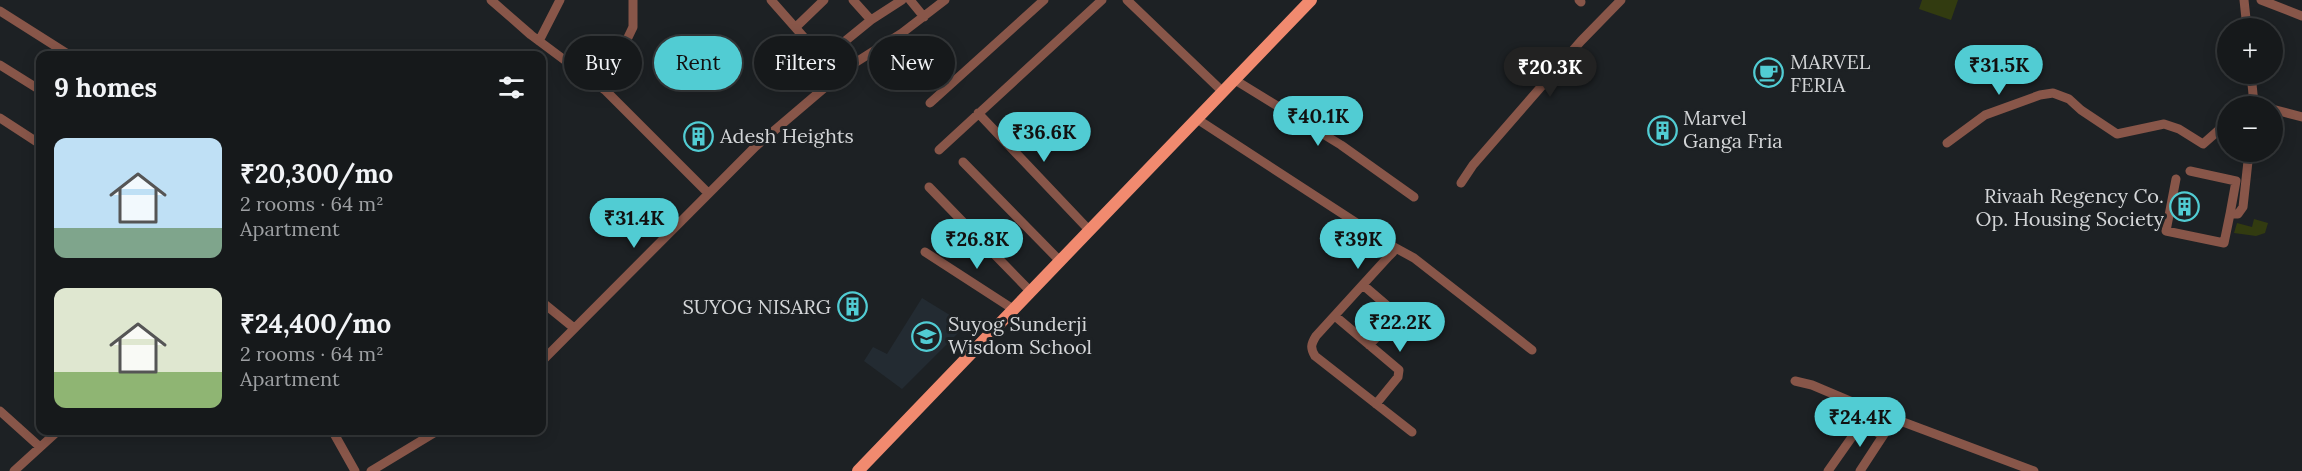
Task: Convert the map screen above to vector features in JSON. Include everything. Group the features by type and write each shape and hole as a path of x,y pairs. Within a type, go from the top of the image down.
{"main road":[{"path":"858,471 1235,80 1308,1"}],"street":[{"path":"490,0 539,41 606,91 708,193"},
{"path":"539,41 560,0"},
{"path":"606,91 607,81 633,27 633,0"},
{"path":"771,0 816,51 828,55 871,20 902,0"},
{"path":"796,27 824,0"},
{"path":"853,0 871,20"},
{"path":"910,0 924,17"},
{"path":"546,357 755,147 850,66 924,17 945,0"},
{"path":"930,103 1044,0"},
{"path":"939,150 1102,0"},
{"path":"1127,0 1223,92"},
{"path":"1461,183 1473,165 1581,41 1621,0"},
{"path":"2244,0 2246,18"},
{"path":"2261,0 2302,16"},
{"path":"0,11 62,51"},
{"path":"0,65 36,88"},
{"path":"1235,80 1341,145 1414,197"},
{"path":"1947,143 1985,115 2040,95 2053,93 2069,99 2081,110 2117,134 2164,124 2179,129 2203,144 2217,132"},
{"path":"2283,112 2302,117"},
{"path":"978,113 1090,231"},
{"path":"0,118 36,141"},
{"path":"1197,119 1414,258 1532,350"},
{"path":"963,162 1060,261"},
{"path":"2230,214 2238,214 2243,207 2248,162"},
{"path":"2176,179 2166,231 2224,243 2236,181 2190,171"},
{"path":"929,188 1030,291"},
{"path":"1392,246 1393,252 1316,336 1311,350 1315,356 1412,432"},
{"path":"925,252 1013,309"},
{"path":"1363,285 1419,333"},
{"path":"546,305 574,328"},
{"path":"1369,345 1398,315"},
{"path":"1335,316 1396,367 1400,373 1376,404"},
{"path":"1795,381 1812,385 1894,419 2034,471"},
{"path":"1828,471 1871,410"},
{"path":"0,411 40,447"},
{"path":"1860,471 1894,419"},
{"path":"1861,423 1883,436"},
{"path":"14,471 53,435"},
{"path":"335,435 355,471"},
{"path":"378,469 431,435"},
{"path":"2004,471 2010,462"}],"shaded area":[{"name":"Suyog Sunderji Wisdom School","path":"922,298 966,325 902,389 864,361 873,347 887,354"}],"green space":[{"path":"1922,0 1958,0 1951,20 1919,9"},
{"path":"2254,219 2268,223 2265,233 2256,236 2234,233 2237,223 2252,227"}],"place":[{"name":"MARVEL FERIA","path":"1769,73"},
{"name":"Marvel Ganga Fria","path":"1662,130"},
{"name":"Adesh Heights","path":"699,136"},
{"name":"Rivaah Regency Co. Op. Housing Society","path":"2185,207"},
{"name":"SUYOG NISARG","path":"852,307"},
{"name":"Suyog Sunderji Wisdom School","path":"927,336"}]}
